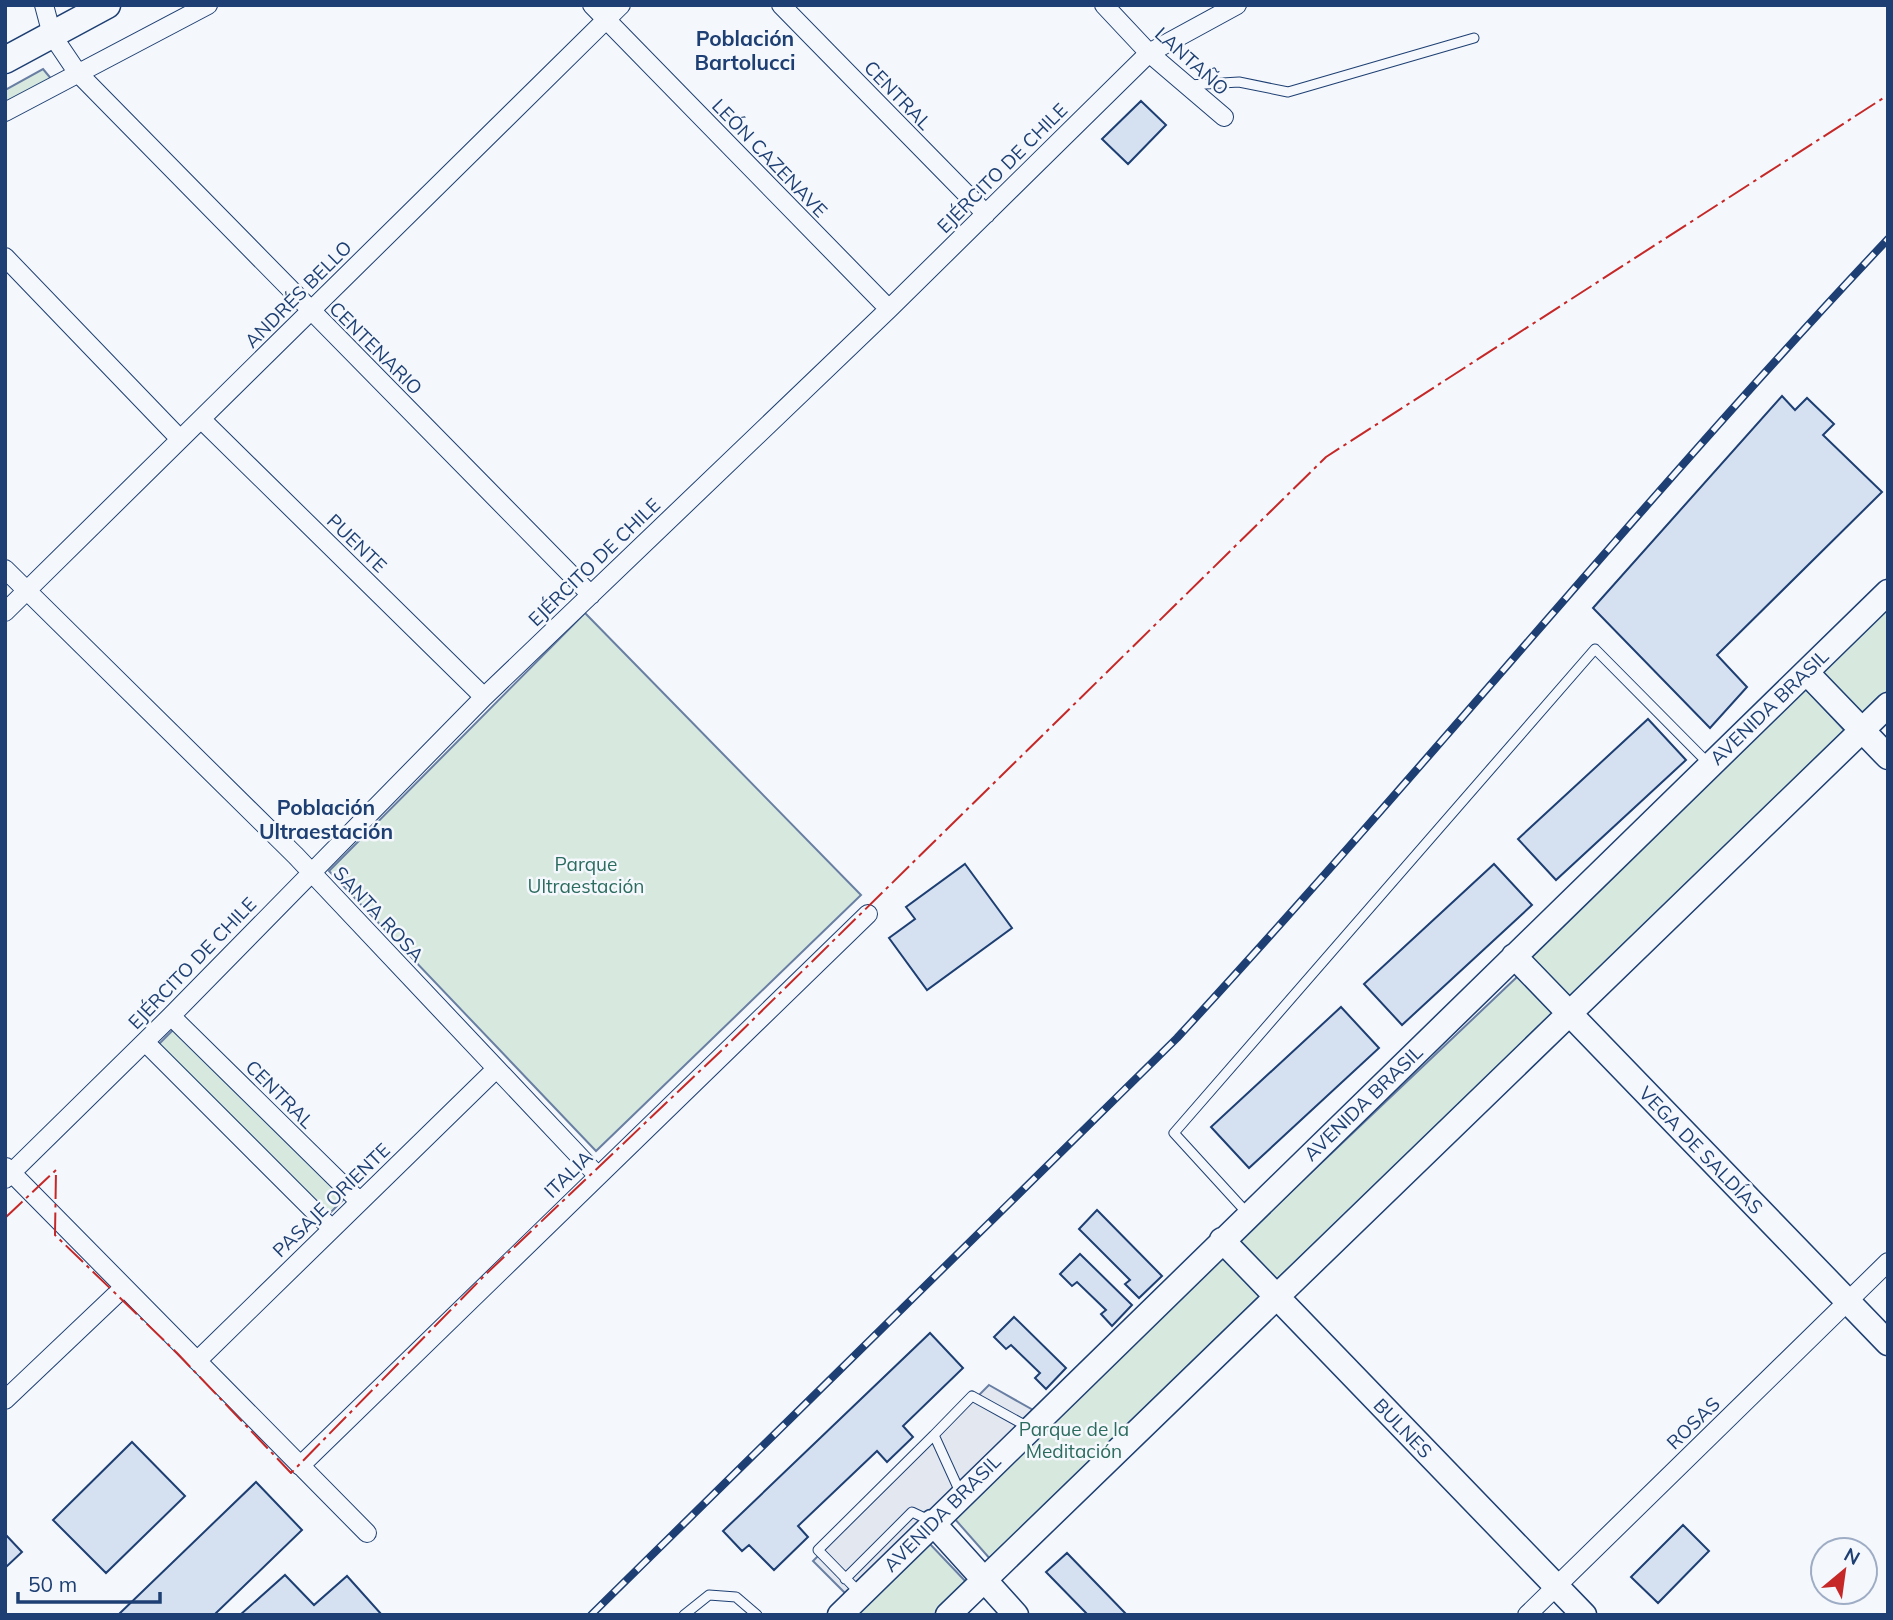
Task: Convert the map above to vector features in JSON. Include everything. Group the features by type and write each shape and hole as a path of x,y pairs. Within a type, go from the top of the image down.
{"main road":[{"path":"5,61 107,5"},
{"name":"AVENIDA BRASIL","path":"840,1615 852,1586 932,1522 1888,592"},
{"path":"1806,672 1888,757"},
{"path":"948,1615 1888,705"},
{"name":"VEGA DE SALDÍAS","path":"1514,956 1888,1343"},
{"name":"BULNES","path":"1222,1240 1584,1615"},
{"path":"932,1522 1016,1615"}],"street":[{"name":"CENTENARIO","path":"44,5 52,35 77,72 591,594"},
{"path":"5,112 208,5"},
{"name":"LEÓN CAZENAVE","path":"592,5 889,309"},
{"name":"ANDRÉS BELLO","path":"5,612 621,5"},
{"name":"CENTRAL","path":"781,5 986,214"},
{"name":"LANTAÑO","path":"1104,5 1149,53 1224,117"},
{"name":"EJÉRCITO DE CHILE","path":"7,1173 172,1016 310,871 484,697 889,309 1149,53 1237,5"},
{"path":"5,257 180,439"},
{"name":"PUENTE","path":"201,419 484,697"},
{"name":"SANTA ROSA","path":"5,569 310,871 597,1175"},
{"name":"ITALIA","path":"300,1466 868,915"},
{"name":"CENTRAL","path":"172,1016 360,1202"},
{"path":"145,1042 332,1229"},
{"name":"PASAJE ORIENTE","path":"197,1361 495,1070"},
{"path":"7,1173 124,1287 367,1533"},
{"name":"ROSAS","path":"1527,1615 1888,1262"},
{"path":"5,1400 124,1287"}],"lane":[{"path":"1187,86 1239,82 1288,92 1474,38"},
{"path":"1249,1214 1174,1133 1595,649 1710,765"},
{"path":"852,1586 818,1550 972,1396 1029,1428"},
{"path":"934,1435 961,1494"},
{"path":"684,1615 709,1595 736,1597 757,1615"}],"green space":[{"path":"43,69 53,81 5,108 5,90"},
{"path":"1888,605 1888,691 1862,718 1817,673"},
{"name":"Parque Ultraestación","path":"585,613 861,895 596,1151 329,871"},
{"path":"1803,686 1847,733 1569,1003 1523,958"},
{"path":"1518,976 1557,1016 1275,1281 1237,1243"},
{"path":"176,1027 348,1195 329,1214 158,1045"},
{"name":"Parque de la Meditación","path":"1223,1255 1263,1294 991,1560 954,1518"},
{"path":"929,1543 968,1584 935,1615 855,1615"}],"shaded area":[{"path":"989,1385 1033,1410 848,1596 813,1561"}],"building":[{"path":"1141,101 1166,125 1128,164 1102,139"},
{"path":"1782,396 1795,410 1807,398 1834,424 1823,435 1882,492 1717,655 1747,687 1710,728 1593,608"},
{"path":"1648,719 1686,760 1556,880 1518,839"},
{"path":"965,864 1012,928 927,990 889,938 915,919 906,907"},
{"path":"1494,864 1532,905 1402,1025 1364,984"},
{"path":"1341,1007 1379,1048 1249,1168 1211,1127"},
{"path":"1097,1210 1162,1276 1139,1298 1125,1284 1130,1280 1079,1229"},
{"path":"1080,1254 1132,1305 1112,1326 1101,1314 1106,1310 1077,1282 1072,1286 1060,1274"},
{"path":"1014,1317 1066,1368 1046,1389 1035,1378 1040,1373 1011,1345 1006,1349 994,1337"},
{"path":"930,1333 963,1368 903,1426 913,1437 887,1462 877,1451 798,1526 808,1537 774,1570 749,1545 742,1551 723,1531"},
{"path":"132,1442 185,1496 106,1573 53,1520"},
{"path":"256,1482 302,1530 214,1615 118,1615"},
{"path":"1683,1525 1709,1551 1658,1603 1631,1577"},
{"path":"5,1534 22,1552 5,1568"},
{"path":"1067,1553 1127,1615 1088,1615 1046,1572"},
{"path":"285,1575 314,1605 347,1576 382,1615 240,1615"}],"railway":[{"path":"591,1615 1177,1038 1356,839 1619,537 1888,239"}],"power":[{"path":"5,1218 56,1170 55,1235 177,1353 291,1473 486,1274 723,1049 1326,457 1888,95"}],"district":[{"name":"Población Bartolucci","path":"745,51"},
{"name":"Población Ultraestación","path":"326,820"}]}
